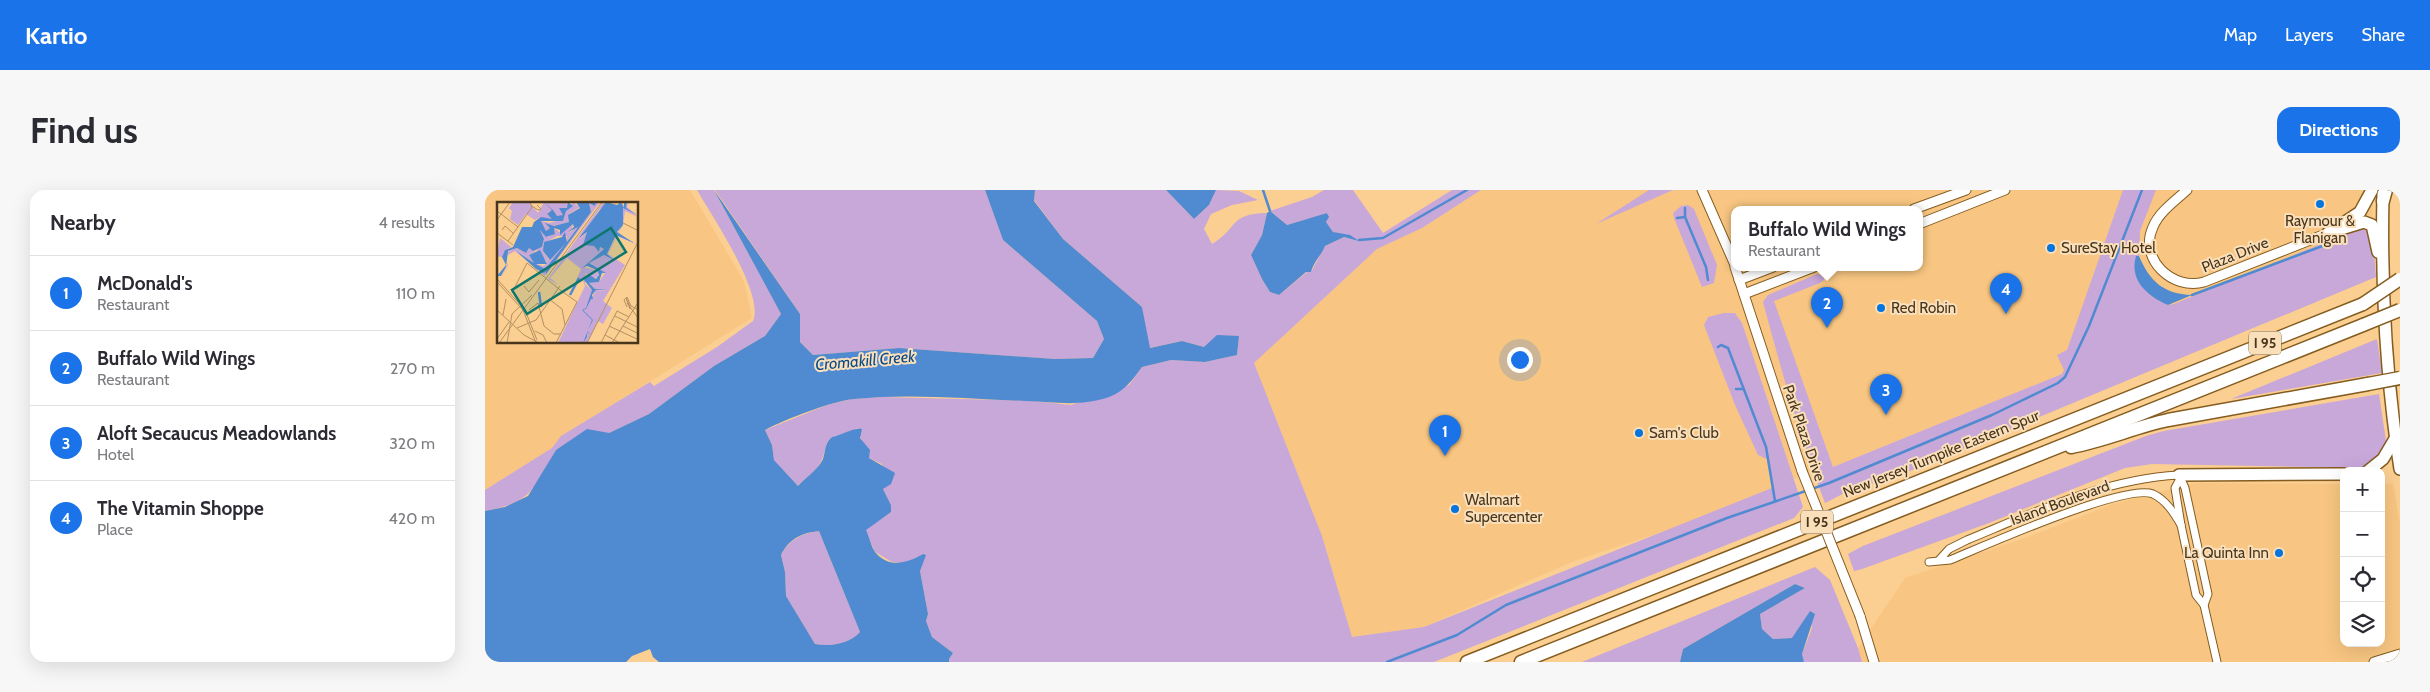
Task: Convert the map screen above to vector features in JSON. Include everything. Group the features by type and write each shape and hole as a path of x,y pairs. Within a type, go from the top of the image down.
{"highway":[{"path":"2363,304 2400,279"},
{"name":"New Jersey Turnpike Eastern Spur","path":"1467,662 2400,289"},
{"name":"I 95","path":"1521,662 2400,310"},
{"path":"2044,452 2096,443 2131,429 2168,420 2400,378"}],"main road":[{"path":"2328,233 2356,216 2372,190"},
{"path":"2384,194 2383,270 2390,393 2400,468"},
{"path":"2328,233 2364,222 2371,225 2383,270"},
{"path":"2373,467 2383,459 2396,437"},
{"path":"2180,477 2340,474"}],"street":[{"name":"Park Plaza Drive","path":"1701,190 1731,257"},
{"path":"1923,222 2005,190"},
{"name":"Plaza Drive","path":"2187,190 2157,219 2151,232 2151,252 2157,266 2170,278 2179,282 2188,284 2203,282 2328,233"},
{"path":"1922,206 1960,191 1963,207"},
{"name":"Park Plaza Drive","path":"1736,271 1801,471 1860,616 1874,662"},
{"path":"1739,280 1763,271"},
{"path":"1744,294 1804,271"},
{"path":"2180,477 2175,488 2181,525 2196,595 2204,605 2217,662"},
{"path":"2180,477 2185,488 2208,594 2204,605"},
{"name":"Island Boulevard","path":"1939,560 1949,549 1967,540 2087,493 2124,482 2180,477"},
{"name":"Island Boulevard","path":"1929,562 1950,560 2091,504 2130,494 2145,492 2160,498 2181,525"},
{"path":"2374,662 2400,654"}],"shaded area":[{"path":"485,190 690,190 744,281 752,318 562,436 552,448 485,490"},
{"path":"697,190 714,190 781,314 765,336 714,366 649,414 609,433 556,450 530,492 513,503 485,511 485,490 552,448 561,436 650,382 654,386 717,347 753,321 755,309 745,275"},
{"path":"715,190 985,190 1003,240 1097,321 1104,339 1093,358 1055,359 899,348 813,355 800,342 800,314"},
{"path":"1035,190 1166,190 1194,219 1209,205 1216,190 1239,191 1258,200 1232,205 1211,214 1204,229 1212,244 1227,233 1240,219 1255,214 1267,213 1262,235 1251,255 1270,292 1279,295 1307,272 1311,272 1325,246 1344,237 1359,240 1333,232 1326,222 1328,213 1287,225 1270,211 1312,197 1324,190 1353,190 1383,233 1452,190 1481,190 1422,228 1377,249 1254,363 1322,536 1352,637 1424,627 1772,488 1767,459 1758,455 1735,405 1704,325 1708,317 1724,313 1735,313 1742,323 1803,507 1794,518 1434,662 949,662 953,653 932,637 926,621 928,614 920,571 923,554 906,563 892,562 875,552 865,529 891,512 891,505 883,489 887,485 882,464 869,458 857,428 844,435 832,437 826,445 818,467 798,486 774,460 772,445 765,430 827,405 852,399 882,397 1033,401 1071,405 1129,385 1142,367 1171,360 1205,362 1237,355 1239,336 1204,347 1182,341 1149,348 1142,307 1063,239 1034,200"},
{"path":"1481,190 2373,190 2372,254 2062,374 1833,467 1831,463 1689,523 1574,561 1424,627 1352,637 1322,536 1254,363 1377,249 1422,228"},
{"path":"1649,190 1673,190 1596,224"},
{"path":"2123,190 2156,190 2140,231 2139,256 2136,256 2151,296 2168,305 2360,228 2369,229 2373,240 2376,277 1876,485 1868,481 1825,503 1799,429 1763,302 1768,295 1817,274 1824,276 1824,280 1820,283 1774,301 1833,467 2062,374 2064,370 2057,355 2067,350"},
{"path":"1688,205 1694,209 1717,265 1714,283 1702,287 1673,213 1681,206"},
{"path":"2377,339 2382,373 2231,399"},
{"path":"2379,394 2386,441 2381,456 2364,467 2152,464 2125,468 1989,523 1854,571 1848,554 1863,546 2146,436 2164,431"},
{"path":"2194,483 2340,484 2340,647 2385,647 2385,484 2393,484 2400,523 2400,662 1862,662 1858,648 1905,578 2022,539 2113,504"},
{"path":"819,531 860,632 845,642 833,645 815,644 786,596 785,572 781,555 792,541 807,533"},
{"path":"1815,567 1830,580 1862,662 1804,662 1802,654 1812,628 1810,611 1793,638 1773,639 1762,629 1760,614 1805,588 1795,584 1683,649 1680,662 1582,662"}],"water":[{"name":"Cromakill Creek","path":"714,190 800,314 800,342 813,355 899,348 1055,359 1093,358 1104,339 1097,321 1003,240 985,190 1035,190 1034,201 1063,239 1142,307 1150,348 1182,341 1204,347 1217,335 1239,336 1237,355 1205,362 1171,360 1142,367 1120,391 1109,397 1088,402 1067,403 918,396 875,397 834,403 809,411 765,430 772,445 774,460 798,486 821,463 826,445 832,437 855,429 862,429 860,438 870,450 869,458 895,473 891,484 883,489 891,505 891,512 866,530 871,544 875,552 886,561 898,563 911,560 923,554 926,555 920,571 928,614 926,621 932,637 953,653 949,662 659,662 653,657 650,649 632,656 626,662 485,662 485,511 505,507 528,496 556,450 587,429 609,433 649,414 714,366 765,336 781,314","holes":["819,531 860,632 839,644 815,644 786,596 785,572 781,555 784,549 796,538 807,533"]},
{"path":"1166,190 1216,190 1209,205 1194,219"},
{"path":"1270,211 1287,225 1327,213 1329,217 1326,222 1333,232 1350,235 1359,241 1344,237 1325,246 1311,272 1306,272 1279,295 1270,292 1251,255 1262,235 1267,213"},
{"path":"2136,256 2139,256 2148,273 2159,285 2173,292 2192,295 2168,305 2153,297 2141,286 2135,273"},
{"path":"1795,584 1805,588 1760,614 1762,629 1773,639 1792,638 1810,611 1815,614 1802,654 1804,662 1680,662 1683,649"}],"waterway":[{"path":"1263,190 1270,211"},
{"path":"1359,240 1383,238 1467,190"},
{"path":"1387,662 1457,635 1506,605 1727,518 1829,483 1992,415 2058,383 2065,377 2089,326 2142,190"},
{"path":"1685,208 1685,217 1706,267 1708,280"},
{"path":"1677,218 1685,217"},
{"path":"2192,295 2341,239"},
{"path":"1718,347 1721,345 1728,348 1766,447 1775,501"},
{"path":"1736,389 1743,389"}],"place":[{"name":"Raymour & Flanigan","path":"2320,204"},
{"name":"SureStay Hotel","path":"2051,248"},
{"name":"Red Robin","path":"1881,308"},
{"name":"The Vitamin Shoppe","path":"2006,314"},
{"name":"Buffalo Wild Wings","path":"1827,328"},
{"name":"Aloft Secaucus Meadowlands","path":"1886,415"},
{"name":"Sam's Club","path":"1639,433"},
{"name":"McDonald's","path":"1445,456"},
{"name":"Walmart Supercenter","path":"1455,509"},
{"name":"La Quinta Inn","path":"2279,553"}]}
